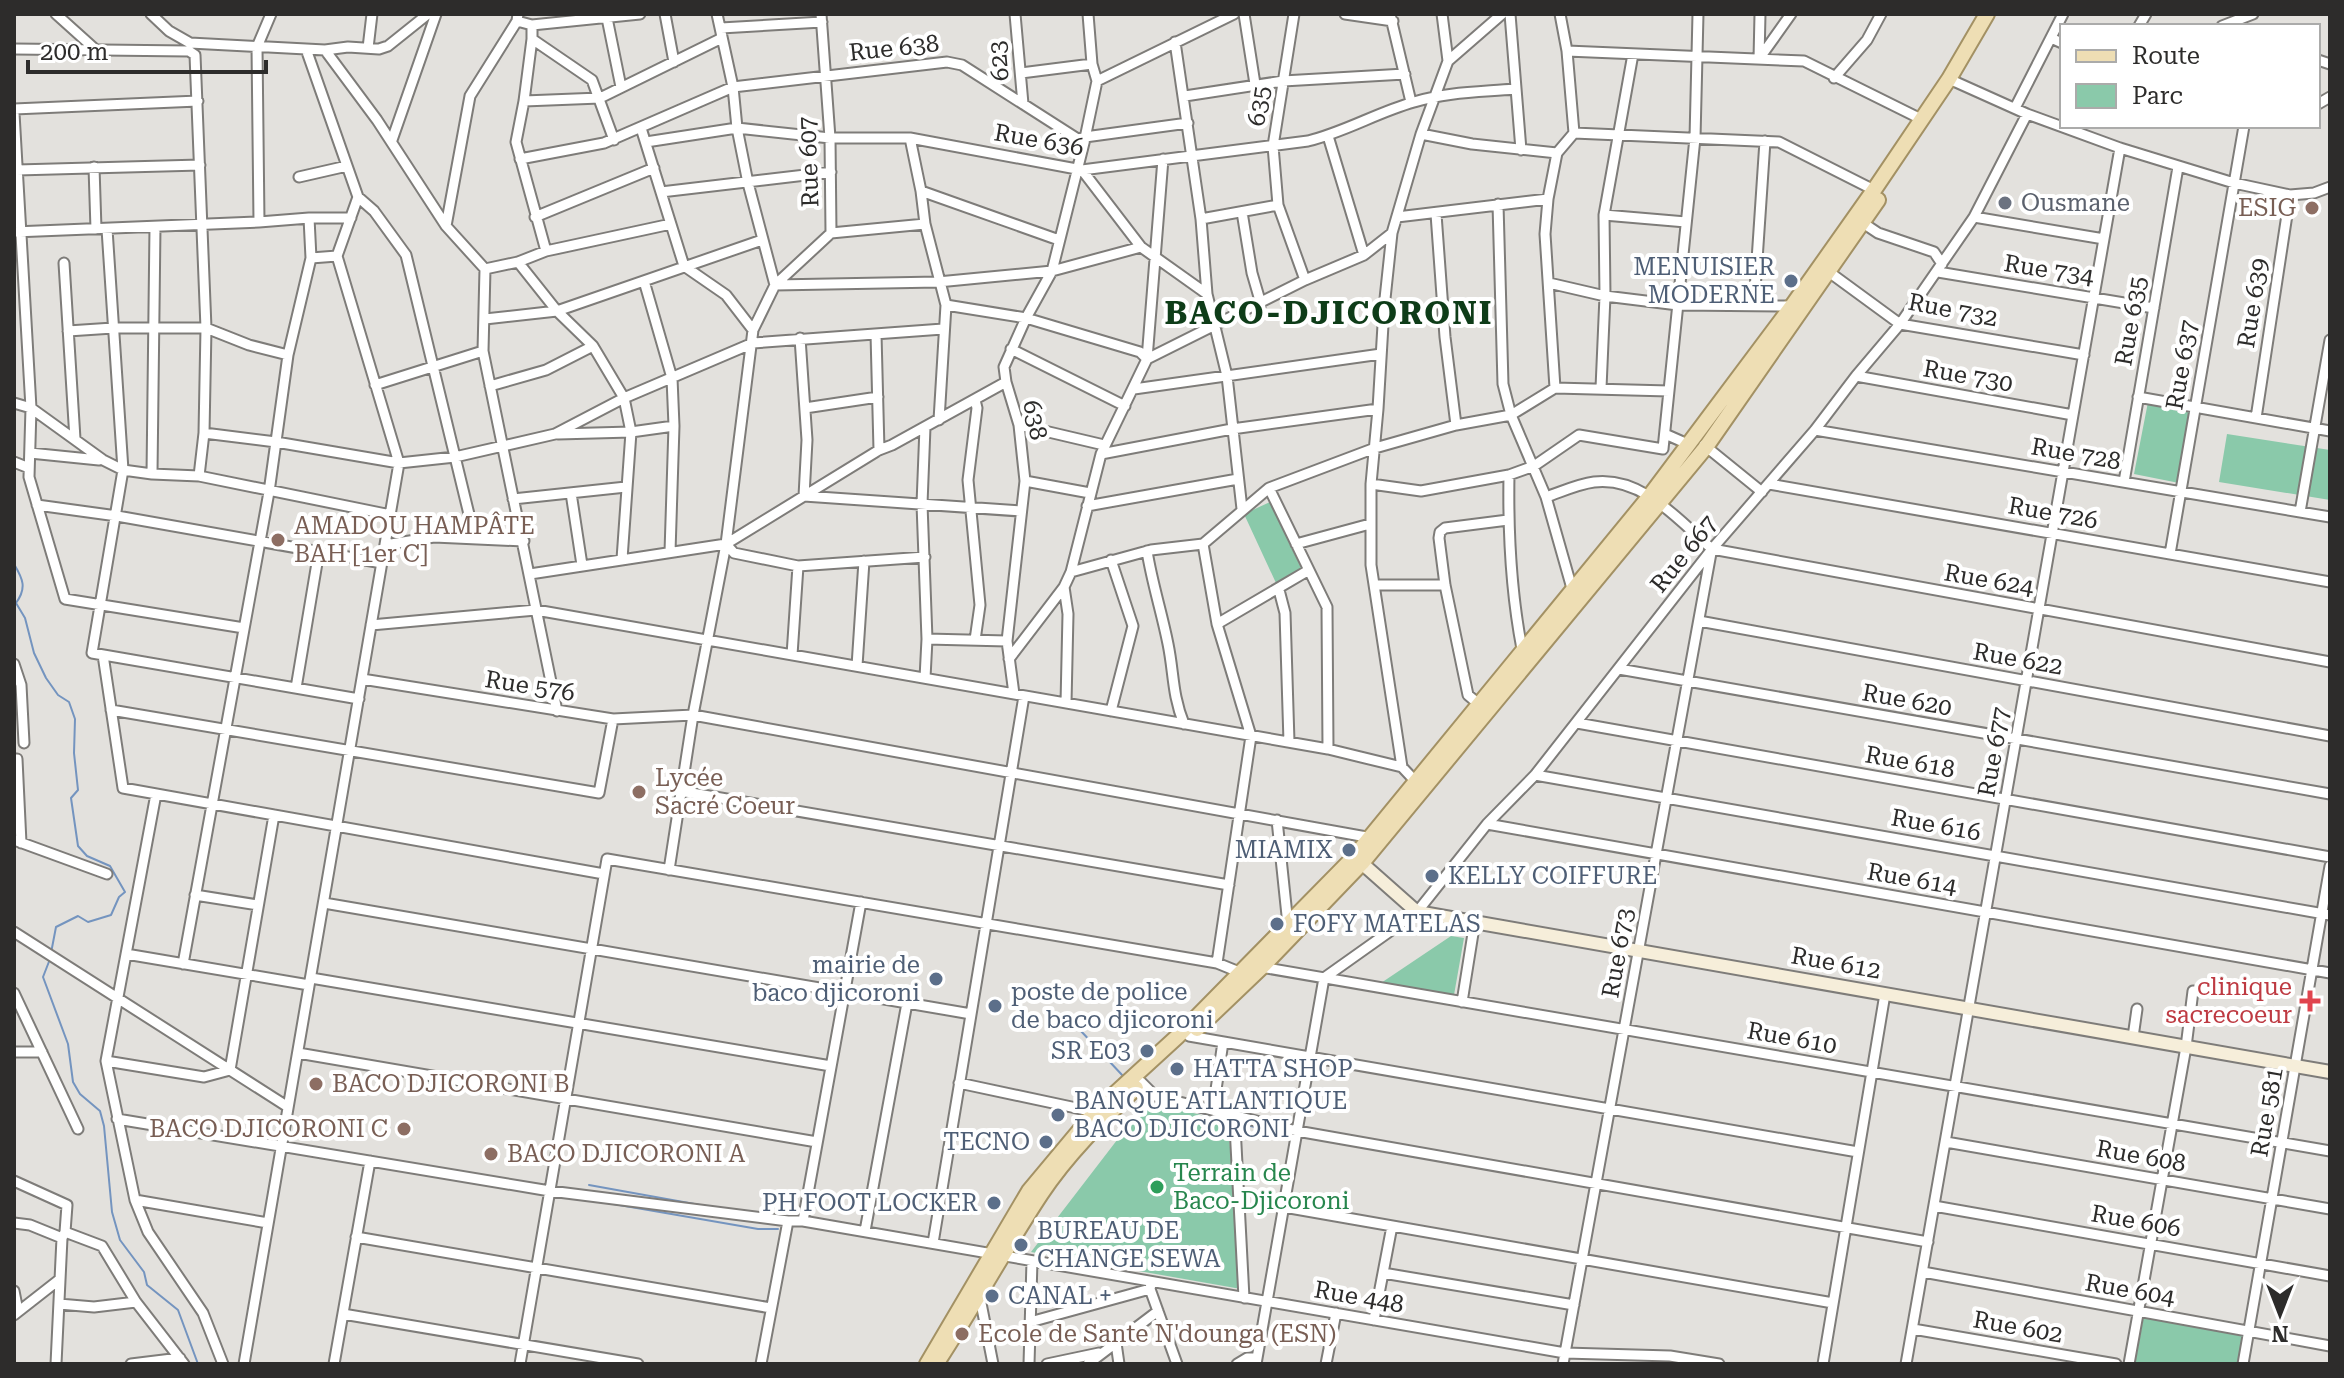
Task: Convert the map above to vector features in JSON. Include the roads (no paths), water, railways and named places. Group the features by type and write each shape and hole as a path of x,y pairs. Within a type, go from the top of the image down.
{"main road":[{"path":"1697,443 1952,82 1987,14"},
{"path":"935,1363 968,1292 999,1255 1042,1192 1099,1123 1189,1036 1358,860 1654,500 1829,272 1997,14"},
{"path":"1483,707 1522,649 1574,597"},
{"path":"935,1363 980,1298 1029,1191 1095,1112 1250,970"}],"street":[{"path":"56,14 96,50"},
{"path":"151,14 169,31 190,43 325,50 348,47 379,49 388,46 428,14"},
{"path":"259,222 257,47 271,14"},
{"path":"368,48 372,14"},
{"path":"392,140 436,14"},
{"path":"446,226 470,96 518,17 532,25 640,14"},
{"path":"665,14 674,62"},
{"path":"669,870 693,715 726,544 753,330 775,285 748,183 733,87 717,14"},
{"name":"623","path":"1015,14 1023,104"},
{"path":"1088,14 1092,64 1097,81 1228,15"},
{"path":"1244,14 1255,84"},
{"name":"635","path":"1294,14 1273,146 1278,205 1305,280"},
{"path":"1345,14 1392,18 1411,102"},
{"path":"1442,14 1448,61"},
{"path":"1402,767 1374,585 1370,524 1392,233 1433,97 1448,61 1502,14"},
{"path":"1510,14 1521,150"},
{"path":"1555,388 1545,234 1557,153 1574,133 1567,51 1560,14"},
{"path":"1371,484 1421,491 1509,475 1534,466 1579,435 1663,449 1695,138 1698,14"},
{"path":"1759,59 1760,14"},
{"path":"1759,59 1791,14"},
{"path":"1834,78 1867,40 1881,14"},
{"path":"2015,108 2063,14"},
{"path":"2227,24 2253,14"},
{"path":"607,18 621,87"},
{"path":"524,101 600,98 674,62 722,33 821,18"},
{"name":"Rue 607","path":"775,285 831,233 830,138 821,18"},
{"path":"532,25 516,142 546,251"},
{"path":"159,51 169,31"},
{"path":"2051,38 2060,42"},
{"path":"532,39 589,76 614,140"},
{"path":"1175,42 1201,219 1207,294 1227,376 1242,509"},
{"path":"14,49 189,51 195,55 206,328 204,433 199,476"},
{"path":"306,49 358,197 374,211 406,255 475,539"},
{"path":"325,50 392,140 446,226 485,269 483,351 557,711"},
{"path":"1567,51 1804,61 1923,120"},
{"path":"1601,388 1605,296 1604,215 1633,54"},
{"name":"Rue 638","path":"520,159 614,140 733,87 955,62 1085,140"},
{"path":"1021,73 1092,64"},
{"path":"1185,96 1283,81 1405,74"},
{"name":"638","path":"933,1243 1011,772 1019,695 1007,641 1025,481 1019,425 1004,367 1052,271 1080,169 1097,81"},
{"path":"1952,82 2060,126"},
{"name":"Rue 636","path":"646,142 737,128 830,138 910,138 1080,169 1273,146 1328,136 1411,102 1514,89"},
{"path":"198,101 14,111 19,280 31,408 29,477 65,599 244,628"},
{"name":"Rue 667","path":"1324,978 1417,912 1487,824 1535,775 1712,549 1815,430 1900,324 1974,217 2027,114"},
{"path":"1085,140 1188,123"},
{"path":"641,128 684,266 726,295 753,330"},
{"path":"2065,128 2234,183 2290,195 2314,193 2330,187"},
{"name":"Rue 637","path":"2170,554 2244,128"},
{"path":"1574,133 1765,141 1788,145 1874,190"},
{"path":"1421,134 1557,153"},
{"path":"1328,136 1364,255"},
{"path":"910,138 925,224 946,305 939,420"},
{"path":"1754,305 1765,141"},
{"name":"Rue 677","path":"1906,1364 2120,148"},
{"path":"1009,659 1064,587 1071,572 1103,450 1147,359 1163,159"},
{"path":"17,170 200,165"},
{"path":"299,177 347,166"},
{"path":"94,167 113,328 123,470 92,653 359,699"},
{"name":"Rue 635","path":"2124,482 2178,167"},
{"path":"535,217 654,168"},
{"path":"1080,169 1141,247 1207,294"},
{"path":"661,192 831,172"},
{"path":"921,191 1059,240"},
{"name":"Rue 639","path":"2256,418 2290,195"},
{"path":"244,1364 399,463 337,256 358,197"},
{"path":"1397,217 1548,199"},
{"path":"1498,204 1503,384 1511,415 1546,497 1574,597"},
{"path":"1201,219 1278,205"},
{"path":"1242,212 1252,273 1261,304"},
{"path":"1436,214 1445,337 1456,425"},
{"path":"1604,215 1686,222"},
{"path":"1974,217 2104,239"},
{"path":"183,964 269,492 288,355 311,258 309,218"},
{"path":"18,232 351,218"},
{"path":"1863,223 1878,233 1934,252 1940,268"},
{"path":"485,269 518,262 546,251 671,224"},
{"path":"831,233 925,224"},
{"path":"152,474 155,227"},
{"path":"1147,359 1305,280 1364,255 1392,233"},
{"path":"485,319 557,311 762,240"},
{"path":"775,285 938,282 1052,271 1141,247"},
{"path":"311,258 337,256"},
{"path":"518,262 557,311 593,346 624,398 631,432 622,559"},
{"path":"64,263 75,439"},
{"name":"Rue 734","path":"1940,268 2154,308"},
{"name":"Rue 732","path":"1829,272 1900,324 2084,355"},
{"path":"644,281 672,378 674,426 670,552"},
{"path":"1549,283 1605,296 1678,305 1792,306"},
{"path":"946,305 1026,318 1140,352 1147,359"},
{"path":"68,331 206,328 249,345 288,355"},
{"path":"555,434 624,398 753,343 943,329"},
{"path":"876,334 879,450"},
{"path":"800,338 807,440 804,496"},
{"path":"2300,512 2328,366 2330,340"},
{"path":"490,386 546,370 593,346"},
{"path":"1011,349 1125,406"},
{"path":"375,385 483,351"},
{"path":"1134,389 1381,354"},
{"name":"Rue 730","path":"1856,376 2073,415"},
{"path":"530,574 726,544 879,450 1006,382"},
{"path":"1071,572 1147,551 1203,544 1269,488 1375,448 1456,425 1511,415 1555,388 1669,391"},
{"path":"805,408 878,397"},
{"path":"2138,397 2330,431"},
{"path":"975,400 977,408 968,480 980,605 975,640"},
{"path":"14,403 31,408 103,460 123,470 199,476 391,515"},
{"path":"1019,425 1103,450 1378,409"},
{"path":"204,433 399,463 455,457 555,434 631,432 674,426"},
{"path":"925,427 922,504 927,639 925,678"},
{"name":"Rue 728","path":"1815,430 2330,517"},
{"name":"Rue 726","path":"1665,434 1697,443 1765,488 2330,582"},
{"path":"30,453 103,460"},
{"path":"14,462 29,468"},
{"path":"1509,475 1508,520 1516,620 1522,649"},
{"path":"1087,506 1238,479"},
{"path":"1025,481 1090,493"},
{"path":"1546,497 1596,481 1630,484 1712,549"},
{"path":"513,499 626,487"},
{"path":"1269,488 1327,607 1328,749"},
{"path":"571,493 582,565"},
{"path":"804,496 1020,511"},
{"path":"37,505 260,540 382,563"},
{"path":"1483,707 1468,695 1445,585 1440,532 1445,528 1508,520"},
{"path":"1296,544 1370,524"},
{"path":"385,545 434,537 524,541"},
{"path":"726,544 734,553 798,566 925,557"},
{"path":"1203,544 1217,624 1251,736 1217,963"},
{"name":"Rue 624","path":"1712,549 2330,662"},
{"name":"Rue 673","path":"1564,1359 1712,549"},
{"path":"296,688 319,551"},
{"path":"1147,551 1168,642 1172,688 1184,724"},
{"path":"1111,560 1133,626 1111,711"},
{"path":"857,666 864,561"},
{"path":"792,655 798,566"},
{"path":"1217,624 1309,570"},
{"path":"1374,585 1445,585"},
{"path":"1064,587 1068,614 1066,703"},
{"path":"1279,590 1285,613 1289,742"},
{"path":"371,625 536,610 1328,749 1402,767 1419,785"},
{"name":"Rue 622","path":"1699,621 2330,736"},
{"path":"927,639 1007,641"},
{"path":"103,655 123,788 604,874 520,1364"},
{"path":"14,664 21,685 24,743"},
{"name":"Rue 620","path":"1619,669 2330,794"},
{"name":"Rue 576","path":"362,679 613,719 693,715 1277,820 1374,841"},
{"path":"111,710 599,793 613,719"},
{"name":"Rue 618","path":"1577,723 2330,857"},
{"path":"14,759 17,759 17,841 107,874"},
{"name":"Rue 616","path":"1535,775 2326,914"},
{"path":"680,791 1229,885"},
{"path":"156,794 106,1061 135,1200 148,1232 203,1313 223,1364"},
{"path":"230,1070 274,815"},
{"path":"1277,820 1291,929"},
{"name":"Rue 614","path":"1487,824 2330,973"},
{"name":"Rue 610","path":"604,874 607,859 1250,970 1324,978 2330,1151"},
{"path":"1358,860 1417,912"},
{"name":"Rue 581","path":"2243,1364 2312,970 2326,914 2330,866"},
{"path":"195,895 258,905"},
{"path":"803,1221 861,902"},
{"path":"324,903 971,1014"},
{"name":"Rue 612","path":"1417,912 2330,1072"},
{"path":"1462,1002 1475,921"},
{"path":"14,932 288,1107"},
{"path":"126,954 578,1023 831,1066"},
{"path":"1237,1364 1253,1360 1267,1301 1324,978"},
{"path":"2129,1364 2186,1047 2193,991"},
{"path":"14,993 19,1013 42,1052 78,1129"},
{"path":"1823,1364 1885,994"},
{"path":"865,1231 907,1003"},
{"path":"2133,1037 2137,1009"},
{"path":"1189,1036 1858,1152"},
{"path":"1213,1110 1223,1042"},
{"path":"14,1052 42,1052"},
{"path":"298,1053 817,1142"},
{"path":"106,1061 204,1077 230,1070"},
{"path":"1141,1082 1155,1096 1297,1131 1928,1242"},
{"path":"959,1083 1095,1112"},
{"name":"Rue 448","path":"117,1119 550,1191 865,1231 1151,1285 1336,1313 1564,1359 1670,1356 1719,1364"},
{"path":"1235,1126 1244,1298"},
{"name":"Rue 608","path":"1946,1142 2330,1209"},
{"path":"334,1364 370,1161"},
{"path":"14,1181 67,1205 56,1364"},
{"path":"135,1200 268,1223"},
{"name":"Rue 606","path":"1934,1206 2330,1276"},
{"path":"1284,1207 1833,1303"},
{"path":"761,1364 788,1221"},
{"path":"14,1223 102,1246 136,1302 182,1361"},
{"path":"1374,1320 1392,1226"},
{"path":"356,1237 771,1308"},
{"path":"1029,1364 1032,1261"},
{"name":"Rue 604","path":"1923,1272 2330,1346"},
{"path":"1383,1273 1574,1305"},
{"path":"16,1313 60,1279"},
{"path":"1030,1322 1151,1285 1177,1364"},
{"path":"14,1291 16,1313"},
{"path":"980,1298 993,1364"},
{"path":"59,1304 94,1307 136,1302"},
{"path":"1088,1364 1158,1311"},
{"path":"1326,1364 1336,1313"},
{"path":"343,1314 638,1364"},
{"name":"Rue 602","path":"1913,1329 2116,1364"},
{"path":"1116,1343 1119,1364"},
{"path":"1047,1364 1103,1352"},
{"path":"131,1364 182,1361"}],"waterway":[{"path":"14,564 22,584 22,593 16,603 25,618 34,653 58,695 69,702 75,719 74,753 78,790 71,798 78,846 87,856 110,866 125,892 119,897 111,915 88,922 78,916 56,927 51,953"},
{"path":"50,959 43,977 68,1044 73,1082 80,1094 100,1111 104,1126 112,1212 120,1240 144,1272 147,1285 178,1310 198,1364"},
{"path":"1080,1030 1123,1076"},
{"path":"1140,1091 1155,1100"},
{"path":"1176,1106 1291,1139"},
{"path":"1263,1296 1285,1173"},
{"path":"589,1185 711,1207"},
{"path":"602,1202 758,1229 778,1229"},
{"path":"1252,1355 1262,1303"}],"place":[{"name":"Ousmane","path":"2005,203"},
{"name":"ESIG","path":"2312,208"},
{"name":"MENUISIER MODERNE","path":"1791,281"},
{"name":"AMADOU HAMPÂTE BAH [1er C]","path":"278,540"},
{"name":"Lycée Sacré Coeur","path":"639,792"},
{"name":"MIAMIX","path":"1349,850"},
{"name":"KELLY COIFFURE","path":"1432,876"},
{"name":"FOFY MATELAS","path":"1277,924"},
{"name":"mairie de baco djicoroni","path":"936,979"},
{"name":"clinique sacrecoeur","path":"2310,1001"},
{"name":"poste de police de baco djicoroni","path":"995,1006"},
{"name":"SR E03","path":"1147,1051"},
{"name":"HATTA SHOP","path":"1177,1069"},
{"name":"BACO DJICORONI B","path":"316,1084"},
{"name":"BANQUE ATLANTIQUE BACO DJICORONI","path":"1058,1115"},
{"name":"BACO DJICORONI C","path":"404,1129"},
{"name":"TECNO","path":"1046,1142"},
{"name":"BACO DJICORONI A","path":"491,1154"},
{"name":"Terrain de Baco-Djicoroni","path":"1157,1187"},
{"name":"PH FOOT LOCKER","path":"994,1203"},
{"name":"BUREAU DE CHANGE SEWA","path":"1021,1245"},
{"name":"CANAL +","path":"992,1296"},
{"name":"Ecole de Sante N'dounga (ESN)","path":"962,1334"}],"district":[{"name":"BACO-DJICORONI","path":"1329,313"}]}
